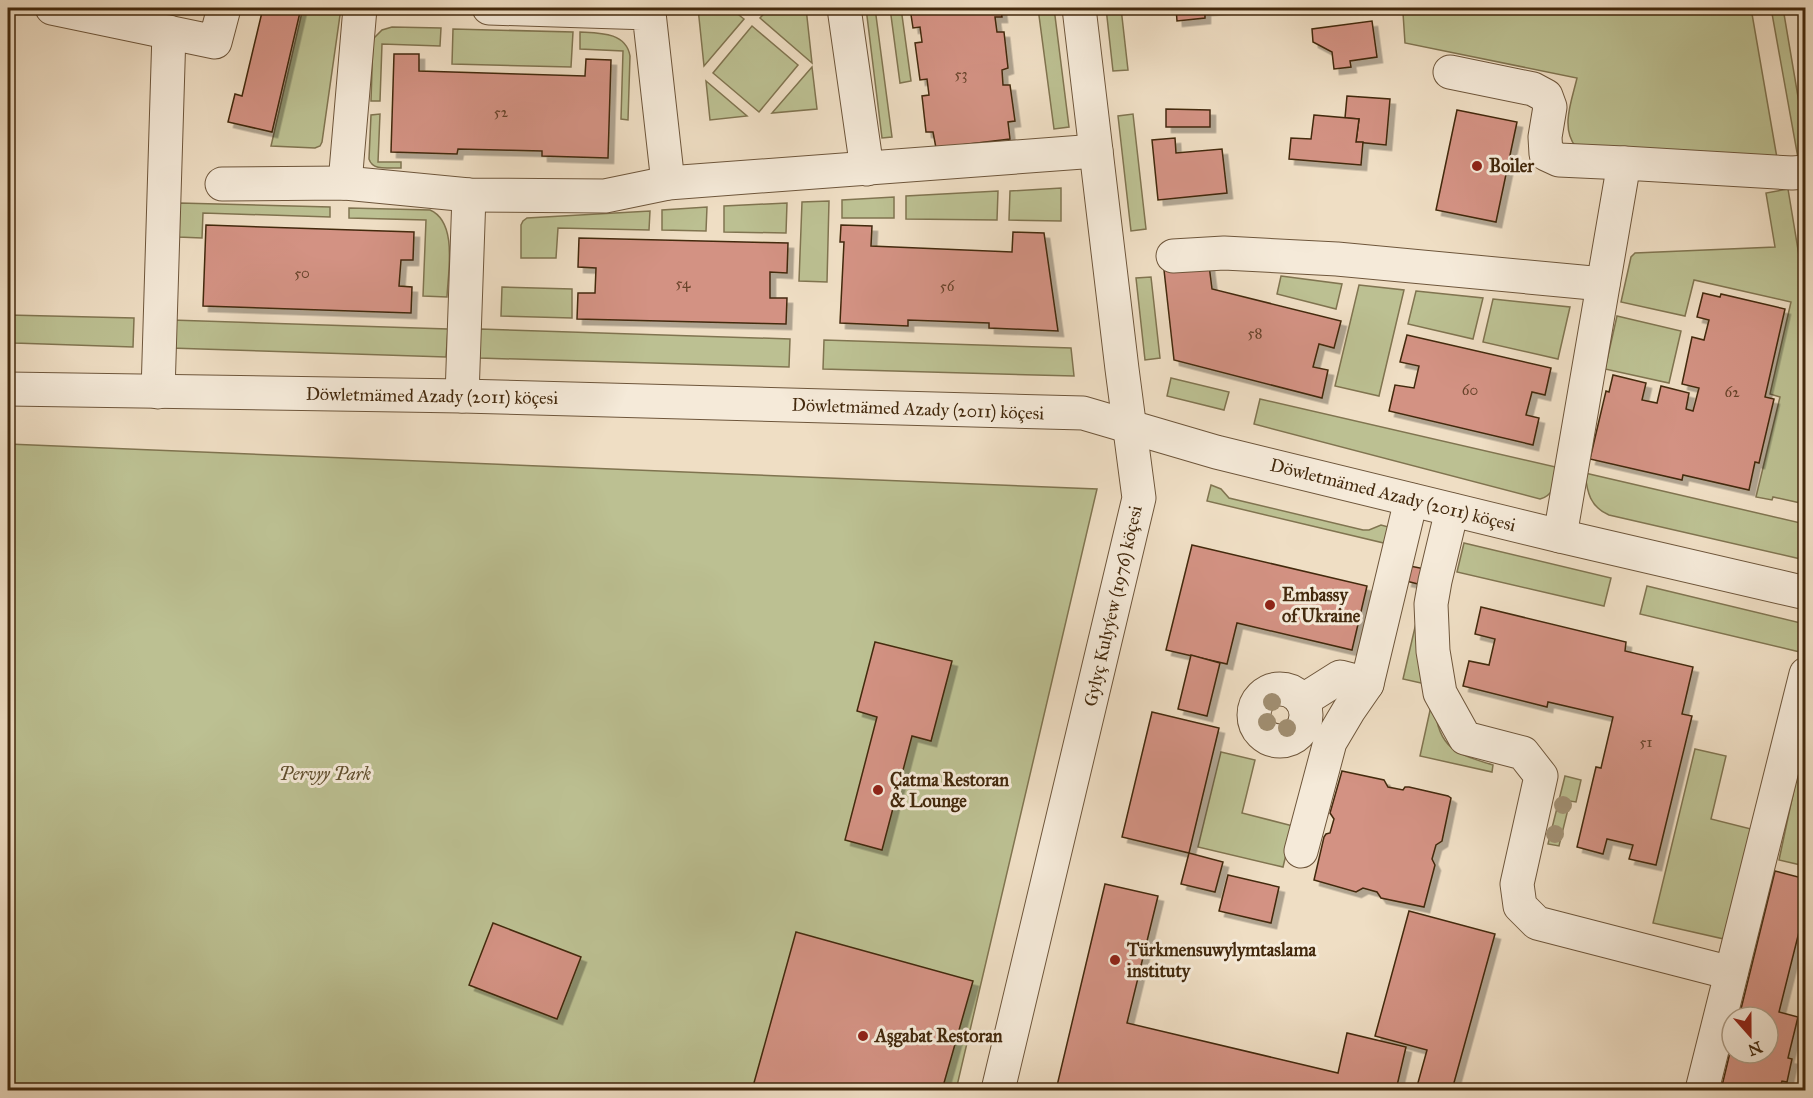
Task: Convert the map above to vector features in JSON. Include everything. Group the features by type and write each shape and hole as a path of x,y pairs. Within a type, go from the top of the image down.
{"street":[{"path":"52,8 215,42 224,8"},
{"path":"345,183 360,8"},
{"path":"489,8 650,13 668,183"},
{"path":"844,8 867,169"},
{"name":"Gylyç Kulyýew (1976) köçesi","path":"998,1090 1139,498 1079,8"},
{"path":"158,392 169,32"},
{"path":"1450,72 1533,89 1546,96 1550,107 1545,137 1546,154 1559,160 1806,172"},
{"path":"222,184 345,183 468,195 605,196 668,183 1096,151"},
{"path":"1560,536 1624,164"},
{"path":"462,396 468,195"},
{"path":"1173,256 1224,253 1337,259 1603,284"},
{"name":"Döwletmämed Azady (2011) köçesi","path":"8,389 462,396 1083,413 1216,452 1806,593"},
{"path":"1301,851 1330,742 1367,684 1411,500"},
{"path":"1452,510 1431,604 1440,693 1465,738 1523,753 1541,777 1517,884 1520,906 1537,923 1731,973"},
{"path":"1702,1090 1806,674"},
{"path":"1302,701 1340,677 1367,684"},
{"path":"1286,689 1299,696 1306,717 1296,735 1281,741 1266,738 1256,727 1253,712 1258,699 1271,690 1286,689"},
{"path":"1296,735 1308,750 1326,756"}],"green space":[{"path":"303,8 341,8 322,142 315,148 271,146"},
{"path":"698,8 730,8 744,19 704,66"},
{"path":"769,8 806,8 812,63 760,18"},
{"path":"866,8 875,8 892,137 882,138"},
{"path":"890,8 901,8 911,81 900,83"},
{"path":"1038,8 1054,8 1069,127 1054,129"},
{"path":"1106,8 1121,8 1128,70 1113,71"},
{"path":"1460,8 1751,8 1777,158 1576,147 1571,139 1568,123 1577,78 1405,43 1403,13"},
{"path":"1771,8 1783,8 1805,138 1805,157 1798,158"},
{"path":"752,26 798,65 759,112 713,73"},
{"path":"392,27 441,28 440,46 382,44 380,101 371,101 373,39 382,30"},
{"path":"453,29 573,32 571,67 452,64"},
{"path":"580,32 611,35 623,42 627,48 630,56 628,120 621,119 623,51 580,49"},
{"path":"812,67 817,109 772,113"},
{"path":"706,81 747,116 710,120"},
{"path":"380,114 378,162 401,162 401,168 374,166 369,159 371,115"},
{"path":"1133,114 1146,229 1131,231 1118,116"},
{"path":"1061,188 1061,221 1009,220 1010,191"},
{"path":"1788,189 1805,292 1805,504 1773,497 1772,500 1756,497 1780,397 1770,394 1791,302 1694,280 1685,316 1621,302 1631,257 1635,253 1775,247 1766,193"},
{"path":"998,191 997,220 906,219 906,196"},
{"path":"894,197 894,218 842,218 842,200"},
{"path":"829,201 827,282 799,281 802,202"},
{"path":"179,203 330,207 330,217 203,213 202,238 178,237"},
{"path":"787,203 786,233 724,232 724,206"},
{"path":"707,207 706,231 662,230 662,210"},
{"path":"349,208 430,210 439,216 448,236 447,297 423,296 426,220 349,218"},
{"path":"650,211 649,230 558,228 556,258 521,258 521,225 527,218"},
{"path":"1281,276 1342,284 1336,309 1277,294"},
{"path":"1151,277 1160,358 1145,360 1136,278"},
{"path":"1359,285 1404,290 1379,396 1335,386"},
{"path":"502,287 572,289 572,318 501,316"},
{"path":"1416,291 1483,298 1473,339 1408,324"},
{"path":"1493,299 1570,307 1558,359 1483,342"},
{"path":"8,315 134,318 133,347 14,343 8,338"},
{"path":"1617,316 1681,331 1669,383 1605,369"},
{"path":"171,320 448,329 446,357 170,348"},
{"path":"480,329 790,339 789,367 479,358"},
{"path":"824,340 1071,348 1074,376 823,369"},
{"path":"1171,378 1229,392 1224,410 1167,396"},
{"path":"1260,399 1560,468 1552,491 1540,499 1254,424"},
{"name":"Pervyy Park","path":"8,444 1097,489 956,1090 8,1090"},
{"path":"1585,473 1805,524 1805,560 1609,515 1598,508 1591,498"},
{"path":"1211,485 1221,489 1229,498 1363,530 1381,525 1392,528 1388,544 1207,501"},
{"path":"1464,543 1611,578 1604,606 1457,572"},
{"path":"1647,586 1805,624 1804,653 1640,614"},
{"path":"1419,610 1430,685 1403,679"},
{"path":"1433,697 1438,726 1448,744 1465,756 1493,765 1492,772 1420,756"},
{"path":"1805,738 1805,866 1779,860"},
{"path":"1695,749 1726,756 1711,819 1751,829 1724,939 1653,923"},
{"path":"1221,752 1255,760 1242,813 1293,826 1283,867 1198,847"},
{"path":"1565,776 1581,780 1576,802 1570,801 1559,846 1548,844"}],"building":[{"path":"263,8 301,8 272,132 228,122 235,94 242,96"},
{"path":"910,8 1001,8 1002,17 995,17 997,32 1004,32 1008,68 1002,70 1003,85 1010,85 1015,121 1008,122 1010,139 936,148 933,132 926,132 922,96 929,95 927,79 920,80 915,43 922,42 920,27 913,28"},
{"path":"1176,8 1230,8 1205,10 1205,18 1177,21"},
{"path":"1372,21 1377,57 1350,61 1351,67 1334,69 1332,52 1313,42 1312,29"},
{"path":"394,54 419,54 419,71 585,76 586,59 611,60 608,158 542,156 542,151 458,149 457,154 391,152"},
{"path":"1347,96 1390,99 1386,145 1356,142 1359,119 1345,118"},
{"path":"1166,109 1210,110 1210,127 1166,127"},
{"name":"Boiler","path":"1457,110 1517,122 1496,222 1436,210"},
{"path":"1314,115 1359,119 1356,142 1363,142 1361,165 1289,159 1291,138 1311,139"},
{"path":"1175,138 1176,153 1222,149 1227,193 1158,200 1152,140"},
{"path":"206,225 414,232 413,260 401,260 399,286 412,287 411,313 203,306"},
{"path":"841,225 872,226 871,246 1012,252 1013,232 1044,233 1058,331 989,328 989,323 908,320 908,326 840,323 844,242 840,242"},
{"path":"579,238 788,243 787,273 770,272 770,298 787,298 786,324 577,319 578,293 595,293 596,268 578,267"},
{"path":"1209,265 1212,289 1341,321 1334,348 1319,344 1313,367 1328,370 1322,398 1174,360 1164,270"},
{"path":"1703,293 1720,297 1721,294 1785,309 1765,397 1774,399 1759,463 1755,462 1749,490 1683,475 1682,480 1590,459 1606,391 1609,392 1613,375 1646,383 1642,400 1657,403 1661,386 1689,393 1686,409 1693,411 1699,388 1682,384 1692,337 1704,340 1709,320 1697,317"},
{"path":"1407,335 1551,368 1545,395 1532,392 1526,415 1539,418 1533,445 1389,411 1395,385 1414,388 1419,366 1400,362"},
{"name":"Embassy of Ukraine","path":"1192,545 1367,586 1352,650 1237,623 1227,664 1166,650"},
{"path":"1410,566 1425,569 1422,585 1406,581"},
{"path":"1481,607 1626,642 1625,651 1693,667 1682,714 1692,716 1656,865 1629,859 1633,845 1607,839 1603,854 1577,847 1596,767 1601,768 1613,717 1548,702 1547,707 1463,686 1469,661 1489,665 1495,639 1475,634"},
{"name":"Çatma Restoran & Lounge","path":"875,642 952,661 931,741 912,736 882,850 845,840 877,717 857,711"},
{"path":"1191,655 1220,663 1207,716 1178,709"},
{"path":"1152,712 1219,728 1189,853 1122,837"},
{"path":"1342,771 1384,780 1388,787 1403,790 1409,787 1451,798 1442,841 1436,845 1432,859 1435,865 1424,907 1381,898 1377,892 1363,888 1356,892 1314,880 1324,837 1330,833 1334,819 1330,813"},
{"path":"1189,853 1223,862 1215,892 1181,884"},
{"path":"1775,871 1806,879 1806,904 1780,1008 1780,1005 1742,1005"},
{"path":"1228,875 1279,887 1271,923 1219,911"},
{"name":"Türkmensuwylymtaslama instituty","path":"1105,884 1158,896 1127,1023 1338,1073 1347,1033 1406,1047 1396,1090 1056,1090"},
{"path":"1409,911 1495,934 1452,1090 1416,1090 1427,1050 1375,1036"},
{"path":"493,923 581,957 557,1019 469,985"},
{"name":"Aşgabat Restoran","path":"796,932 973,981 942,1090 752,1090"},
{"path":"1780,1012 1798,1017 1788,1058 1792,1059 1787,1082 1782,1081 1779,1090 1721,1090 1727,1065 1780,1065"}],"place":[{"name":"Boiler","path":"1477,166"},
{"name":"Embassy of Ukraine","path":"1270,605"},
{"name":"Çatma Restoran & Lounge","path":"878,790"},
{"name":"Türkmensuwylymtaslama instituty","path":"1115,960"},
{"name":"Aşgabat Restoran","path":"863,1036"}]}
